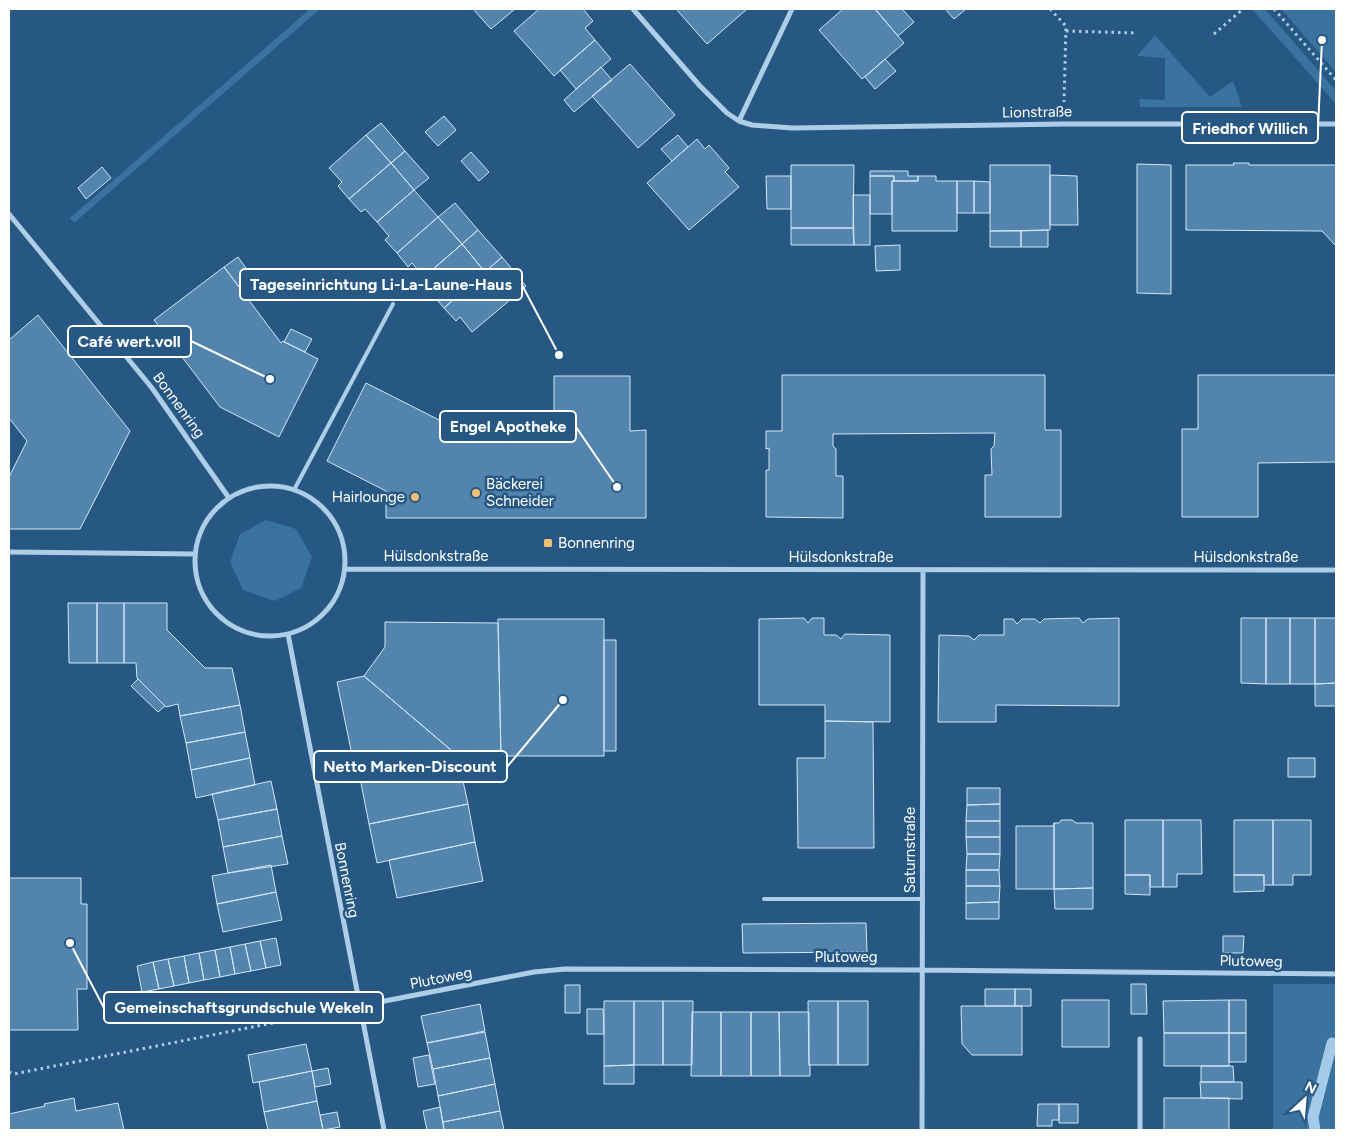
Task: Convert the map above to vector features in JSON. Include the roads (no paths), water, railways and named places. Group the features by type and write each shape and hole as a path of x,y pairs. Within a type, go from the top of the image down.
{"street":[{"name":"Lionstraße","path":"634,9 718,105 739,121 764,127 1336,124"},
{"path":"739,121 792,9"},
{"name":"Bonnenring","path":"9,214 152,388 229,498"},
{"path":"275,486 294,490 319,504 334,523 343,545 345,569 339,592 326,611 309,626 288,634 264,636 242,631 222,619 206,602 197,580 195,554 199,534 211,514 229,498 251,488 275,486"},
{"path":"9,552 195,554"},
{"name":"Hülsdonkstraße","path":"345,569 1336,570"},
{"name":"Saturnstraße","path":"922,1130 923,570"},
{"name":"Bonnenring","path":"288,634 384,1130"},
{"name":"Plutoweg","path":"359,1006 544,970 922,970 1336,974"},
{"path":"1140,1038 1140,1130"}],"lane":[{"path":"294,490 393,304"},
{"path":"764,899 923,899"}],"waterway":[{"path":"1315,1130 1313,1117 1332,1043"}],"place":[{"name":"Friedhof Willich","path":"1322,40"},
{"name":"Tageseinrichtung Li-La-Laune-Haus","path":"559,355"},
{"name":"Café wert.voll","path":"270,379"},
{"name":"Engel Apotheke","path":"617,487"},
{"name":"Bäckerei Schneider","path":"476,493"},
{"name":"Hairlounge","path":"415,497"},
{"name":"Bonnenring","path":"548,543"},
{"name":"Netto Marken-Discount","path":"563,700"},
{"name":"Gemeinschaftsgrundschule Wekeln","path":"70,943"}]}
